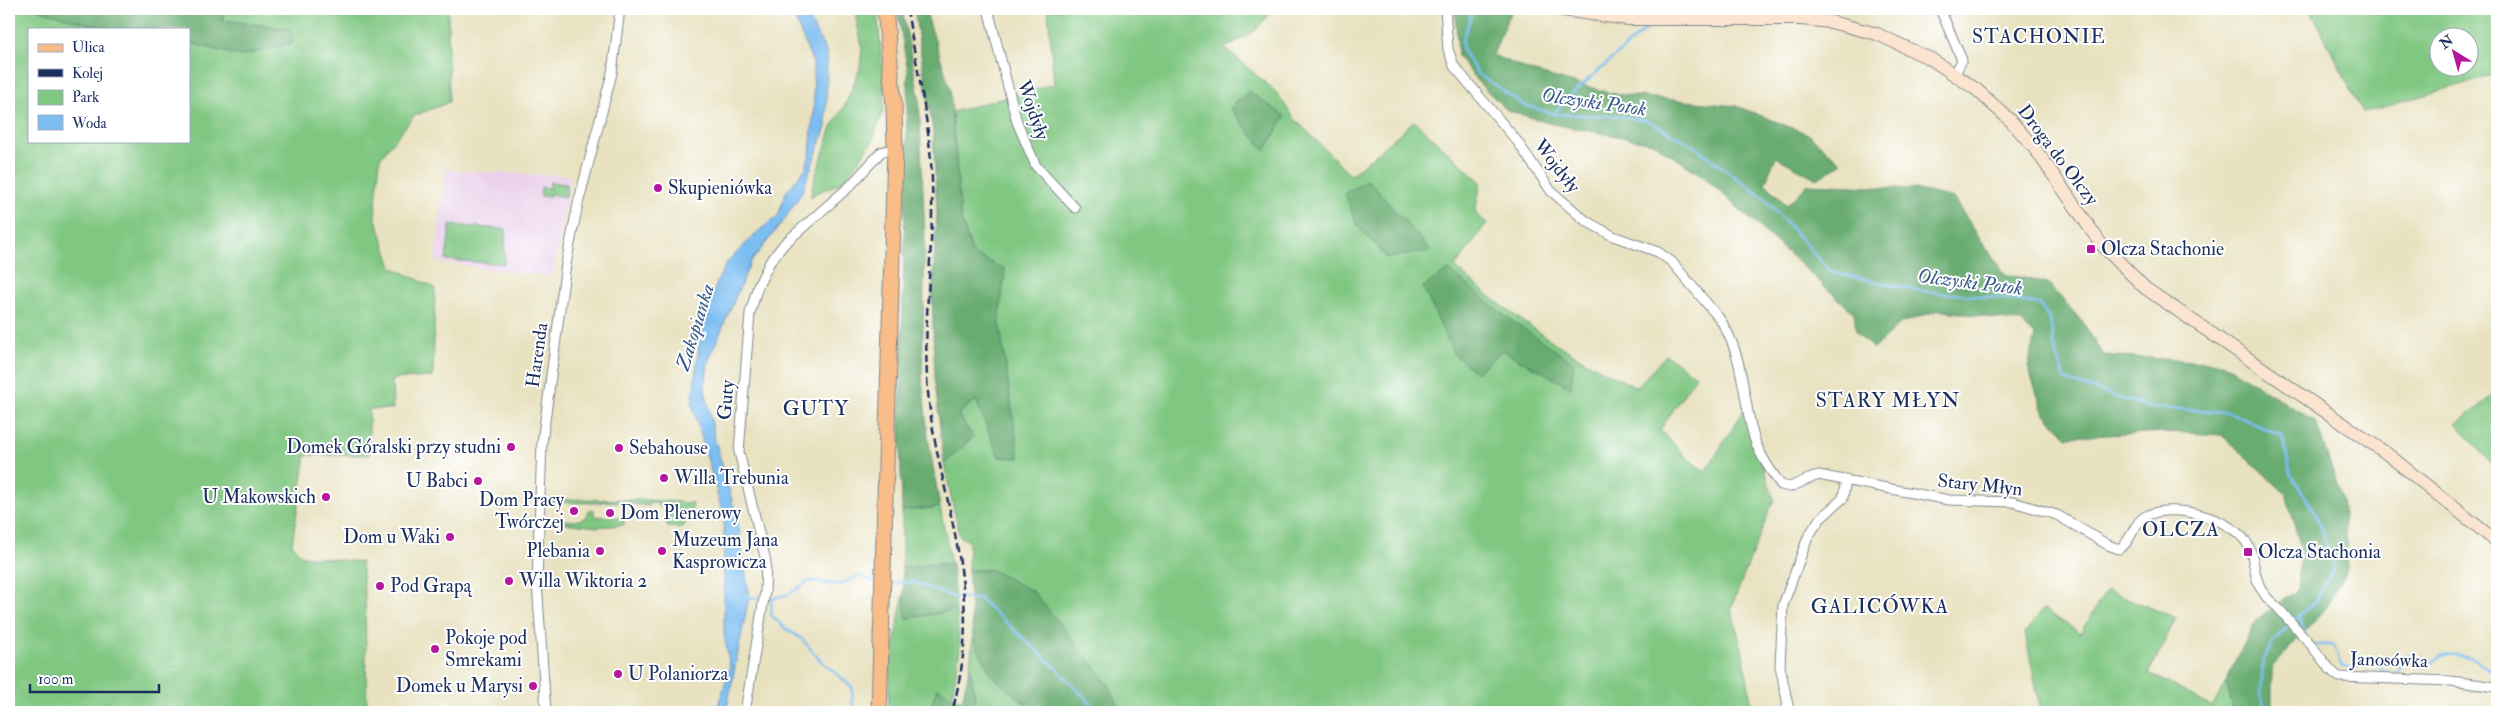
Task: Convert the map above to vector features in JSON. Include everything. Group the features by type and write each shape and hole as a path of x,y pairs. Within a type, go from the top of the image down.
{"main road":[{"path":"879,712 895,148 894,106 884,9"}],"street":[{"name":"Harenda","path":"546,712 537,582 542,443 566,264 578,204 612,73 620,9"},
{"name":"Wojdyły","path":"988,9 1017,122 1036,166 1075,208"},
{"name":"Wojdyły","path":"1445,9 1448,49 1454,66 1517,141 1552,191 1586,221 1613,236 1658,252 1672,262 1719,318"},
{"name":"Droga do Olczy","path":"1555,9 1628,19 1801,19 1831,22 1855,27 1889,39 1921,54 1956,74 1991,102 2019,130 2101,244 2138,282 2168,305 2386,453 2497,542"},
{"path":"1940,9 1962,60 1956,74"},
{"name":"Guty","path":"745,712 765,592 766,562 739,452 750,313 766,270 784,244 840,196 881,152 895,148"},
{"name":"Stary Młyn","path":"1719,318 1726,328 1738,358 1756,441 1769,470 1781,485 1790,487 1818,475 1949,500 2013,502 2036,508 2072,523 2115,549 2122,548 2134,528 2143,518 2150,514 2174,510 2208,517 2226,524 2244,539 2250,550 2254,574 2261,590 2279,609"},
{"path":"1784,712 1788,705 1780,666 1783,605 1808,537 1818,520 1842,498 1846,479"},
{"name":"Janosówka","path":"2279,609 2331,671 2340,676 2451,681 2497,687"}],"shaded area":[{"path":"446,170 571,176 552,277 437,262 435,259"}],"green space":[{"path":"9,9 37,9 84,23 111,28 28,28 28,142 190,142 190,43 242,56 290,29 222,20 225,9 448,9 449,102 414,116 380,158 375,216 392,267 435,288 433,377 392,379 393,409 369,409 369,455 306,455 292,544 302,556 361,562 365,600 367,712 9,712"},
{"path":"37,9 225,9 222,20 290,29 293,43 242,56 190,43 190,28 111,28 84,23"},
{"path":"854,9 877,9 884,85 884,108 872,142 843,182 811,197 812,187 832,127 846,103 860,68 862,46"},
{"path":"897,9 902,9 919,97 925,238 922,378 928,437 940,507 902,511 900,431 908,71"},
{"path":"914,9 925,9 950,88 961,220 973,254 1005,269 999,321 1019,458 999,457 976,400 958,414 973,437 944,464 935,382 932,298 937,212 933,132"},
{"path":"1048,9 1274,9 1255,31 1225,48 1276,92 1294,118 1351,175 1414,121 1481,182 1475,213 1487,223 1455,267 1476,285 1519,318 1565,349 1588,363 1637,387 1666,355 1696,376 1660,430 1686,457 1705,472 1744,410 1774,499 1731,608 1743,653 1753,712 1121,712 1109,685 992,570 968,570 969,541 960,537 944,464 973,437 958,414 976,400 999,457 1019,458 999,321 1005,269 973,254 961,220 952,112 1054,84"},
{"path":"1455,9 1514,9 1508,17 1493,55 1531,71 1614,94 1736,106 1808,134 1842,163 1817,179 1776,157 1765,183 1787,205 1808,184 1915,189 1953,198 2004,274 2048,283 2084,324 2103,355 2222,363 2316,422 2342,499 2348,567 2323,612 2272,667 2272,712 2234,712 2226,681 2256,620 2297,590 2301,549 2286,494 2222,435 2165,432 2067,437 2043,412 2028,367 2035,335 2021,322 1939,310 1901,323 1873,349 1856,332 1854,313 1703,176 1653,143 1548,123 1507,110 1478,82 1458,56"},
{"path":"2310,9 2497,9 2497,74 2363,113"},
{"path":"1248,91 1285,116 1265,151 1230,108"},
{"path":"1368,180 1431,251 1387,258 1357,225 1345,193"},
{"path":"550,182 567,184 566,197 550,194 549,197 540,196 541,187 550,188"},
{"path":"450,225 506,229 504,264 446,260"},
{"path":"1449,270 1505,316 1574,363 1571,388 1502,350 1476,373 1453,353 1423,287"},
{"path":"2497,393 2497,469 2456,424"},
{"path":"545,499 646,500 693,503 691,514 682,528 667,527 668,507 658,506 658,503 649,503 649,506 602,501 601,503 545,502"},
{"path":"940,507 951,563 902,567 902,511"},
{"path":"589,510 594,510 594,516 624,518 624,525 597,527 562,523 562,520 576,521 587,517"},
{"path":"952,563 956,610 906,619 902,567"},
{"path":"968,570 992,570 1034,592 1109,685 1121,712 1035,712 992,676 973,638"},
{"path":"2107,590 2176,618 2149,673 2212,707 2226,681 2234,712 2041,712 2025,633 2043,609 2080,633"},
{"path":"904,591 906,619 956,610 960,649 952,697 937,688 929,712 888,712 890,665"},
{"path":"973,638 992,676 1035,712 977,712 970,666"},
{"path":"970,666 977,712 929,712 937,688 962,701"}],"water":[{"path":"791,9 804,9 827,54 826,127 802,192 784,220 750,263 708,362 705,389 715,440 738,522 749,597 726,712 716,712 730,668 724,633 724,518 692,404 699,345 717,282 727,262 761,229 778,216 786,192 806,168 810,154 814,107 813,63"}],"waterway":[{"name":"Olczyski Potok","path":"1473,9 1462,42 1463,51 1479,75 1524,105 1553,114 1621,116 1648,121 1691,144 1764,198 1831,272 1922,291 2039,304 2050,320 2054,345 2065,380 2147,407 2228,412 2282,436 2291,474 2316,515 2334,568 2316,600 2274,640 2263,661 2261,695 2264,712"},
{"path":"1663,14 1670,9"},
{"path":"1553,114 1573,93 1652,24"},
{"path":"771,599 789,594 809,581 839,585 859,576 874,581"},
{"path":"891,583 914,582 953,597 980,599 1054,666 1092,705 1095,712"},
{"path":"746,597 759,598"},
{"path":"772,598 771,615 786,629 802,639 820,660 852,687 853,712"},
{"path":"2299,617 2305,633"},
{"path":"2315,645 2332,645 2336,650 2341,666 2355,670 2365,659 2371,658 2382,670 2390,674 2399,672 2401,664 2409,655 2418,664 2424,666 2441,657 2457,654 2471,658 2497,674"}],"railway":[{"path":"907,9 926,115 931,158 932,207 926,339 928,392 931,418 958,548 964,600 963,656 952,712"}],"place":[{"name":"Skupieniówka","path":"658,188"},
{"name":"Olcza Stachonie","path":"2091,249"},
{"name":"Domek Góralski przy studni","path":"511,447"},
{"name":"Sebahouse","path":"619,448"},
{"name":"Willa Trebunia","path":"664,478"},
{"name":"U Babci","path":"478,481"},
{"name":"U Makowskich","path":"326,497"},
{"name":"Dom Pracy Twórczej","path":"574,511"},
{"name":"Dom Plenerowy","path":"610,513"},
{"name":"Dom u Waki","path":"450,537"},
{"name":"Plebania","path":"600,551"},
{"name":"Muzeum Jana Kasprowicza","path":"662,551"},
{"name":"Olcza Stachonia","path":"2248,552"},
{"name":"Willa Wiktoria 2","path":"509,581"},
{"name":"Pod Grapą","path":"380,586"},
{"name":"Pokoje pod Smrekami","path":"435,649"},
{"name":"U Polaniorza","path":"618,674"},
{"name":"Domek u Marysi","path":"533,686"}],"district":[{"name":"STACHONIE","path":"2039,36"},
{"name":"STARY MŁYN","path":"1888,400"},
{"name":"GUTY","path":"816,408"},
{"name":"OLCZA","path":"2181,529"},
{"name":"GALICÓWKA","path":"1880,606"}],"water label":[{"name":"Zakopianka","path":"695,327"}]}
